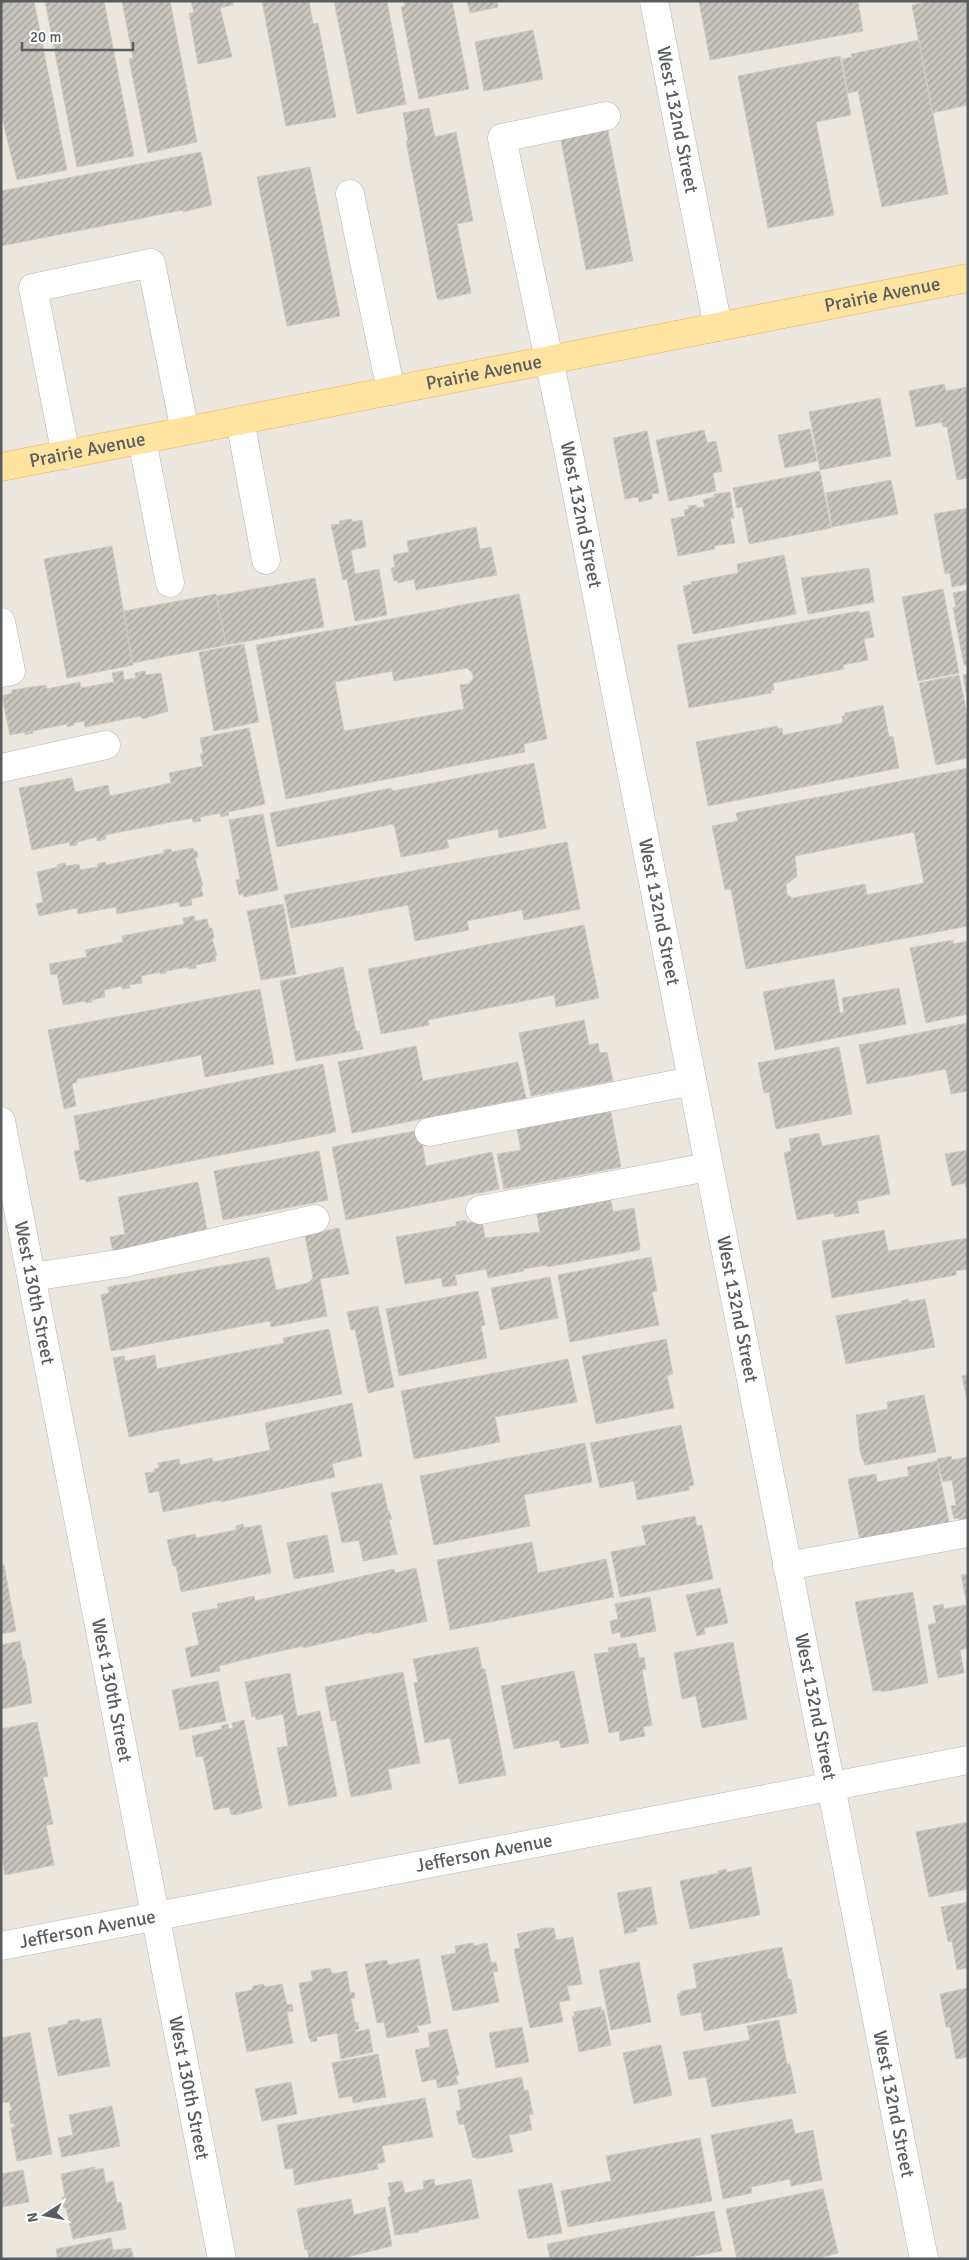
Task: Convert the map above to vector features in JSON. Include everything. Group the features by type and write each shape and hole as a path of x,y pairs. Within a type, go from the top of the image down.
{"main road":[{"name":"Prairie Avenue","path":"1,467 968,278"}],"street":[{"name":"West 132nd Street","path":"654,1 718,327"},
{"name":"West 132nd Street","path":"606,116 502,138 549,360 924,2259"},
{"path":"350,194 391,391"},
{"path":"66,454 33,288 151,263 184,431"},
{"path":"240,420 266,560"},
{"path":"142,440 170,583"},
{"path":"1,622 11,671 1,673"},
{"path":"1,768 106,745"},
{"path":"429,1132 692,1081"},
{"name":"West 130th Street","path":"1,1121 222,2259"},
{"path":"480,1210 708,1167"},
{"path":"32,1278 124,1263 315,1219"},
{"path":"787,1566 968,1533"},
{"name":"Jefferson Avenue","path":"1,1946 830,1785 968,1760"}],"building":[{"path":"1,1 34,1 67,170 17,180 1,113"},
{"path":"45,1 104,1 134,156 77,167"},
{"path":"122,1 170,1 197,142 148,153 129,59 133,58"},
{"path":"191,1 232,1 233,5 220,8 232,57 198,64 189,13 194,13"},
{"path":"262,1 309,1 313,24 318,23 336,117 286,126"},
{"path":"334,1 387,1 406,104 357,114"},
{"path":"404,1 452,1 469,89 419,99 401,7 405,6"},
{"path":"467,1 497,1 498,7 470,13"},
{"path":"699,1 858,1 863,31 710,60"},
{"path":"931,1 968,1 968,105 932,113 912,5"},
{"path":"533,30 543,79 484,91 475,42"},
{"path":"919,40 948,194 882,207 858,91 848,93 842,59 852,57 851,54"},
{"path":"840,56 851,115 816,122 834,215 768,228 738,76"},
{"path":"429,108 435,137 456,132 473,221 457,224 471,293 439,300 437,298 406,141 408,141 403,113"},
{"path":"607,126 633,261 586,270 560,135"},
{"path":"201,152 212,205 1,246 1,191"},
{"path":"310,167 340,316 287,326 257,177"},
{"path":"944,384 946,391 968,387 968,478 957,480 947,427 943,427 942,422 916,427 909,391"},
{"path":"880,398 891,456 820,470 809,412"},
{"path":"810,429 817,461 785,468 778,435"},
{"path":"704,430 707,443 716,441 722,471 713,473 716,491 669,501 656,440"},
{"path":"647,431 659,493 652,494 652,499 639,502 638,497 625,499 613,438"},
{"path":"820,471 831,528 749,544 742,507 737,508 733,488"},
{"path":"891,480 898,514 832,527 826,493"},
{"path":"730,492 734,518 730,518 735,543 714,546 715,549 678,556 671,519 685,516 684,510 689,509 688,506 705,507 703,500 714,497 714,494"},
{"path":"968,508 968,584 952,587 950,573 945,574 934,514"},
{"path":"352,519 352,522 362,520 366,547 351,550 355,574 379,569 387,615 355,621 347,579 343,580 331,525 340,524 339,521"},
{"path":"476,527 480,549 491,547 497,575 416,590 414,579 398,583 397,580 394,581 391,568 395,567 393,555 409,552 407,541"},
{"path":"112,546 133,665 67,678 44,559"},
{"path":"784,555 796,614 693,634 683,586 692,584 691,582 738,573 737,564"},
{"path":"869,568 874,602 808,614 801,578"},
{"path":"315,578 324,627 226,645 216,596"},
{"path":"943,589 959,673 918,681 902,597"},
{"path":"968,590 968,665 964,665 953,608 956,607 953,593"},
{"path":"216,594 226,645 132,663 124,611"},
{"path":"519,594 547,739 524,744 525,752 286,799 256,645","holes":["467,668 473,674 473,679 469,684 460,685 464,709 344,731 335,682 392,671 394,681"]},
{"path":"859,611 859,613 869,611 874,637 864,639 868,660 843,665 844,669 773,683 774,690 771,690 771,693 689,708 677,645"},
{"path":"244,644 259,722 214,731 199,652"},
{"path":"123,671 124,680 136,678 135,673 145,671 146,675 161,673 168,711 142,719 141,716 85,727 84,721 67,727 67,724 32,731 33,733 25,735 25,732 10,735 2,696 12,693 12,690 46,685 47,689 80,682 81,688 114,682 112,673"},
{"path":"968,674 968,703 963,675"},
{"path":"959,675 968,719 968,758 936,765 919,683"},
{"path":"883,705 889,737 893,736 899,768 708,806 696,742 777,726 778,729 782,728 783,735 843,723 842,716 845,716 845,713"},
{"path":"249,728 265,804 228,812 229,815 221,817 220,813 200,817 201,821 193,822 192,818 105,835 106,839 97,841 97,837 77,842 77,845 70,846 69,842 32,850 19,788 72,778 75,792 108,785 110,796 171,783 169,773 203,766 200,754 203,754 200,738"},
{"path":"534,763 546,828 499,838 498,829 447,840 449,848 401,857 394,824 277,847 270,813 391,788 393,791"},
{"path":"968,768 968,926 746,969 731,889 725,890 712,826 738,821 736,813","holes":["914,832 924,883 867,895 865,884 793,898 787,895 786,885 797,876 795,856"]},
{"path":"263,814 278,890 244,897 243,894 239,895 236,880 240,879 229,820"},
{"path":"567,842 580,909 524,920 522,910 467,921 469,930 415,941 408,905 291,928 284,895"},
{"path":"193,848 194,851 197,851 198,857 195,858 203,885 201,886 203,896 191,899 192,905 180,907 179,902 117,914 116,907 78,914 77,908 39,916 36,904 43,902 37,872 58,867 57,865 65,863 66,866 79,864 80,870 98,867 97,864 105,862 106,865 164,853 164,850 171,849 172,852"},
{"path":"283,904 296,974 261,980 247,911"},
{"path":"194,916 195,921 207,919 209,928 212,928 214,938 212,939 217,955 215,955 216,961 196,965 196,968 189,969 189,967 166,971 166,973 160,974 160,972 141,976 142,983 129,985 130,988 122,989 122,986 104,990 105,997 92,1000 92,1002 86,1003 85,1001 63,1005 57,974 51,975 49,964 87,957 85,950 123,942 122,936 184,924 183,918"},
{"path":"584,925 599,998 556,1007 554,995 428,1020 429,1025 381,1034 368,969"},
{"path":"953,940 953,944 968,941 968,1014 926,1023 910,948"},
{"path":"343,967 356,1031 359,1031 363,1049 296,1061 280,981"},
{"path":"834,979 840,1013 844,1012 842,998 899,988 906,1024 775,1050 763,992"},
{"path":"260,989 274,1064 205,1077 201,1055 77,1079 77,1082 72,1084 76,1106 64,1109 48,1030"},
{"path":"584,1020 589,1045 598,1043 600,1053 607,1052 613,1081 531,1096 519,1033"},
{"path":"968,1023 968,1091 951,1094 946,1069 867,1084 859,1045"},
{"path":"416,1046 423,1081 518,1062 526,1098 352,1133 338,1062"},
{"path":"839,1047 852,1114 776,1129 769,1092 764,1093 758,1063"},
{"path":"323,1064 336,1132 86,1182 86,1179 80,1180 74,1151 80,1150 74,1116"},
{"path":"609,1102 621,1167 504,1189 497,1154 521,1150 517,1129 556,1122 554,1113"},
{"path":"420,1130 426,1166 492,1152 499,1189 346,1220 332,1147"},
{"path":"819,1133 822,1146 879,1135 890,1194 857,1201 859,1213 835,1217 834,1213 797,1220 784,1153 791,1151 789,1139"},
{"path":"968,1150 968,1187 966,1187 965,1183 952,1186 945,1154"},
{"path":"319,1151 328,1200 223,1220 214,1171"},
{"path":"198,1182 208,1235 114,1258 110,1237 125,1234 118,1197"},
{"path":"609,1189 613,1212 634,1208 639,1250 547,1267 547,1265 523,1269 524,1271 488,1278 486,1269 455,1275 457,1285 443,1287 441,1278 405,1284 396,1237 456,1226 456,1222 466,1220 467,1223 482,1221 485,1238 540,1232 535,1206"},
{"path":"339,1228 349,1274 320,1279 327,1316 271,1327 270,1321 111,1351 101,1295 109,1293 108,1287 269,1257 276,1290 308,1283 313,1278 305,1235"},
{"path":"884,1230 888,1251 968,1238 968,1269 956,1271 956,1275 832,1298 822,1241"},
{"path":"651,1257 657,1291 652,1292 659,1325 570,1342 558,1275"},
{"path":"550,1277 558,1318 500,1330 491,1288"},
{"path":"478,1291 485,1325 481,1326 487,1358 399,1376 386,1309"},
{"path":"908,1299 909,1302 925,1299 935,1347 846,1364 836,1316 902,1303 901,1301"},
{"path":"378,1306 394,1387 368,1393 355,1329 351,1330 347,1312"},
{"path":"329,1329 342,1394 129,1437 113,1358 124,1356 125,1361 155,1355 157,1369 284,1343 283,1338"},
{"path":"666,1339 673,1374 667,1376 674,1408 596,1424 582,1356"},
{"path":"568,1359 577,1402 495,1417 500,1442 414,1459 401,1391"},
{"path":"968,1375 968,1405 962,1376"},
{"path":"924,1395 936,1452 865,1465 860,1452 856,1415 888,1409 887,1402"},
{"path":"352,1403 362,1456 332,1464 335,1477 221,1502 221,1500 163,1512 159,1491 149,1493 145,1473 155,1472 154,1469 159,1468 158,1463 179,1459 180,1465 212,1458 213,1462 270,1450 265,1423"},
{"path":"681,1425 694,1485 689,1486 689,1490 637,1500 634,1481 600,1488 590,1443"},
{"path":"585,1443 592,1482 524,1495 530,1526 434,1545 420,1476"},
{"path":"951,1456 952,1460 968,1457 968,1523 960,1525 959,1518 954,1519 951,1506 956,1505 952,1480 943,1482 937,1459"},
{"path":"937,1461 950,1527 860,1541 848,1479 876,1474 877,1482 909,1476 907,1467"},
{"path":"382,1483 388,1511 392,1519 389,1520 397,1554 363,1561 359,1540 342,1543 331,1493"},
{"path":"695,1516 697,1526 702,1525 713,1579 620,1597 611,1552 646,1545 642,1526"},
{"path":"243,1524 244,1528 261,1525 271,1573 181,1592 176,1566 173,1566 167,1540 195,1534 196,1538 236,1530 236,1526"},
{"path":"327,1535 334,1572 294,1579 287,1543"},
{"path":"532,1542 538,1573 606,1559 614,1597 450,1630 437,1560"},
{"path":"1,1565 4,1565 16,1631 1,1634"},
{"path":"416,1568 427,1621 372,1634 372,1632 303,1648 303,1646 267,1654 219,1666 220,1671 191,1677 185,1648 199,1645 192,1613 218,1608 217,1604 254,1596 255,1601 394,1569 395,1573"},
{"path":"968,1574 968,1648 960,1650 964,1673 938,1678 928,1625 936,1623 933,1606 943,1604 944,1609 967,1605 961,1575"},
{"path":"720,1588 728,1623 704,1628 705,1634 697,1636 686,1595"},
{"path":"913,1592 928,1683 882,1692 881,1690 873,1691 855,1602"},
{"path":"650,1597 656,1631 621,1638 620,1632 612,1634 610,1621 618,1619 615,1604"},
{"path":"20,1641 32,1703 1,1709 1,1645"},
{"path":"733,1642 747,1719 702,1728 696,1696 682,1699 674,1653"},
{"path":"636,1643 639,1658 644,1657 646,1669 642,1670 652,1725 643,1727 645,1736 620,1741 619,1731 609,1733 594,1654 609,1652 608,1648"},
{"path":"478,1647 482,1669 485,1669 506,1775 459,1784 450,1738 425,1743 414,1683 418,1682 413,1659"},
{"path":"574,1671 589,1743 561,1748 559,1740 514,1749 501,1686"},
{"path":"403,1672 420,1763 388,1769 392,1789 351,1797 336,1720 331,1721 325,1687"},
{"path":"290,1673 297,1716 320,1711 337,1796 289,1806 277,1748 288,1746 283,1714 256,1720 255,1716 252,1717 245,1682"},
{"path":"218,1681 226,1721 180,1730 172,1690"},
{"path":"244,1720 262,1808 236,1815 231,1814 229,1807 214,1810 203,1756 196,1757 192,1736 222,1729 221,1726 228,1724 229,1729 233,1728 232,1723"},
{"path":"37,1722 48,1776 43,1777 53,1824 46,1825 54,1865 5,1875 1,1853 1,1729"},
{"path":"968,1822 968,1889 929,1897 916,1832"},
{"path":"751,1867 760,1915 690,1929 680,1881 719,1873 718,1871 726,1869 727,1872"},
{"path":"651,1887 657,1924 636,1928 637,1931 625,1934 617,1893"},
{"path":"968,1902 968,1968 957,1970 952,1941 948,1942 941,1907"},
{"path":"554,1928 556,1940 573,1937 582,1984 567,1986 570,2000 559,2002 563,2022 530,2028 514,1949 520,1948 517,1934"},
{"path":"473,1943 474,1946 487,1943 491,1963 496,1962 498,1971 493,1972 499,2002 453,2011 441,1956 456,1953 455,1946"},
{"path":"782,1947 788,1979 791,1979 797,2013 704,2031 701,2012 681,2016 677,1995 682,1991 697,1988 693,1964"},
{"path":"419,1959 431,2023 417,2026 419,2032 387,2038 384,2022 377,2023 365,1964 387,1960 388,1965"},
{"path":"639,1962 651,2022 611,2030 599,1970"},
{"path":"330,1968 332,1974 347,1971 350,1993 354,1992 355,1998 351,1999 355,2022 358,2022 359,2029 355,2030 355,2032 369,2029 373,2052 341,2059 337,2033 317,2037 317,2041 311,2042 311,2039 309,2039 299,1983 313,1981 311,1971"},
{"path":"263,1984 266,1987 282,1984 287,2005 292,2004 293,2011 287,2012 293,2043 247,2052 235,1993 252,1990 253,1986"},
{"path":"968,1988 968,2057 956,2059 950,2027 946,2027 940,1994"},
{"path":"601,2007 601,2011 604,2010 611,2045 579,2052 572,2016 575,2016 574,2012"},
{"path":"101,2018 110,2066 58,2076 48,2028 68,2024 68,2021 80,2019 80,2022"},
{"path":"779,2020 787,2064 790,2064 796,2093 712,2107 706,2077 689,2080 683,2052 750,2040 747,2026"},
{"path":"522,2027 529,2062 496,2068 489,2033"},
{"path":"447,2029 459,2075 456,2076 458,2084 438,2088 436,2079 422,2082 415,2050 430,2047 428,2033"},
{"path":"30,2032 52,2154 17,2161 11,2128 14,2127 14,2123 11,2124 9,2111 12,2110 9,2102 1,2103 1,2038"},
{"path":"661,2045 672,2095 634,2104 623,2053"},
{"path":"378,2054 386,2097 353,2103 352,2096 339,2098 332,2063"},
{"path":"522,2077 524,2091 528,2090 533,2114 529,2115 532,2130 509,2135 513,2152 477,2159 476,2157 473,2158 464,2124 459,2125 456,2111 461,2110 458,2090"},
{"path":"291,2082 297,2114 262,2121 255,2089"},
{"path":"425,2098 433,2137 382,2146 385,2162 377,2164 378,2169 295,2185 293,2168 285,2169 277,2125"},
{"path":"112,2106 120,2146 62,2157 58,2138 73,2135 69,2115"},
{"path":"792,2119 795,2134 813,2130 822,2180 791,2186 790,2179 751,2187 752,2193 723,2199 711,2135"},
{"path":"700,2138 712,2201 568,2227 561,2191 611,2181 606,2156"},
{"path":"95,2167 95,2170 103,2168 106,2183 113,2181 117,2203 121,2202 126,2229 73,2239 66,2208 64,2208 62,2197 65,2197 61,2174"},
{"path":"23,2170 29,2202 1,2207 1,2174"},
{"path":"434,2179 435,2186 471,2179 479,2218 418,2230 419,2232 395,2235 388,2197 391,2196 388,2183 402,2181 405,2193 424,2189 423,2181"},
{"path":"552,2183 562,2233 528,2239 518,2190"},
{"path":"823,2189 838,2253 816,2259 737,2259 726,2209"},
{"path":"351,2199 354,2215 385,2207 392,2246 339,2259 309,2259 307,2249 305,2250 297,2209"},
{"path":"714,2211 722,2251 690,2257 690,2259 550,2259 547,2244"},
{"path":"111,2238 113,2250 131,2248 134,2259 58,2259 56,2249"}]}
